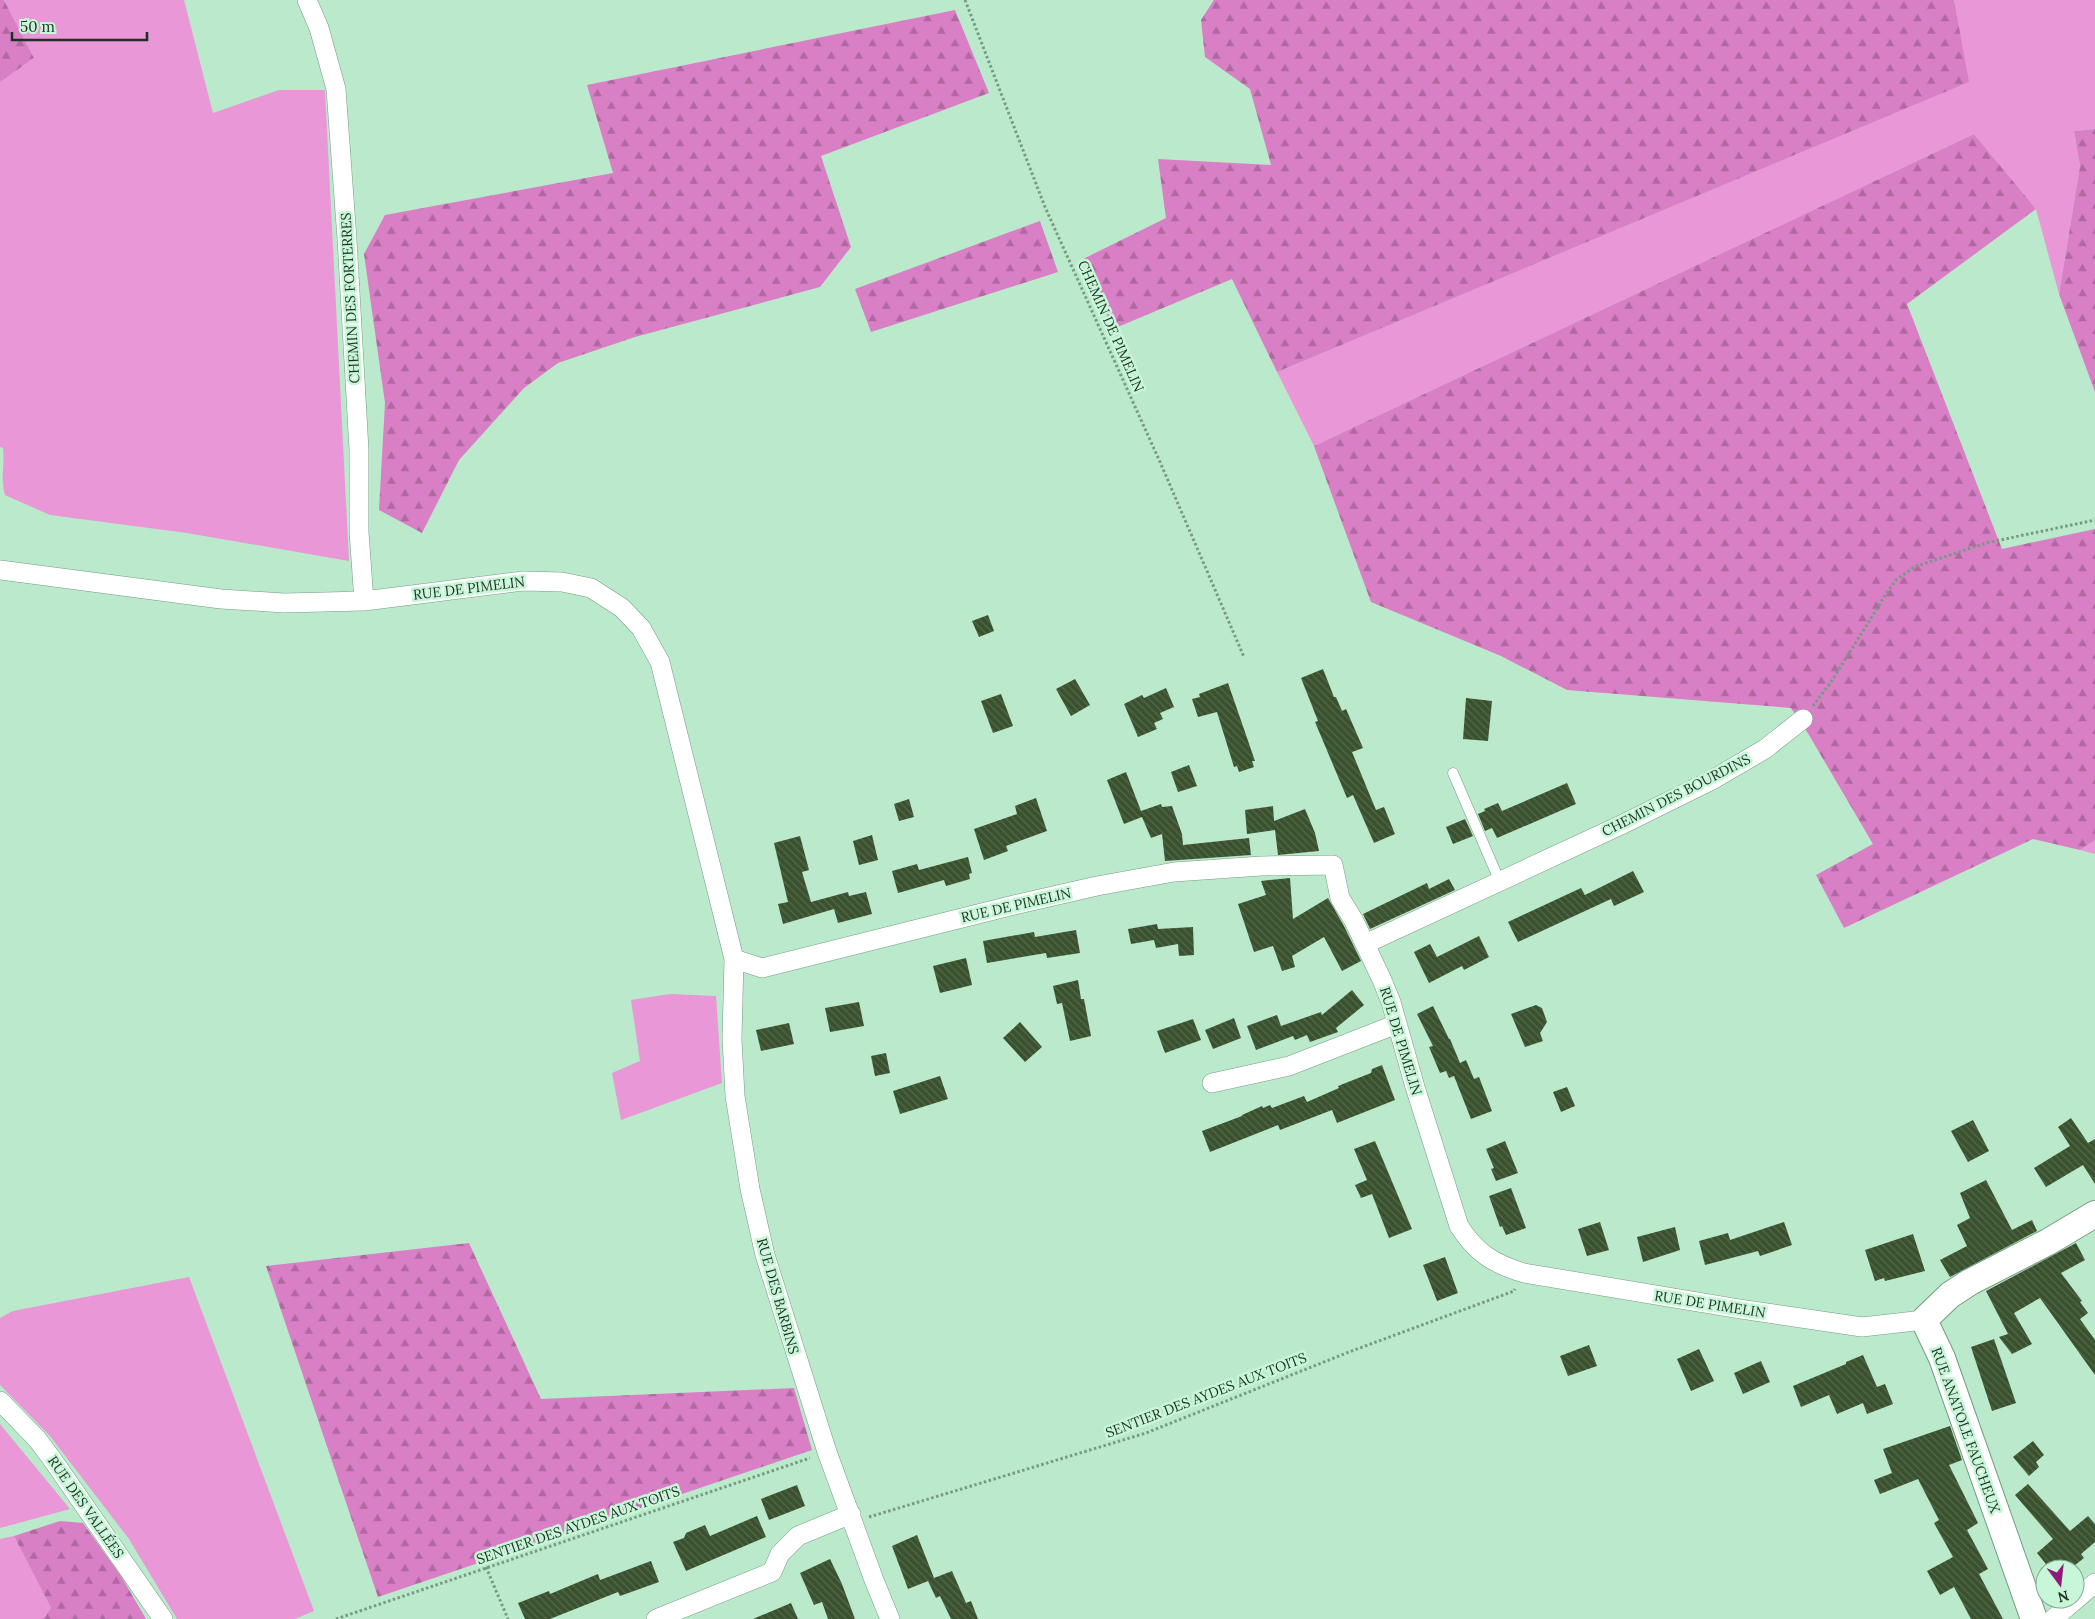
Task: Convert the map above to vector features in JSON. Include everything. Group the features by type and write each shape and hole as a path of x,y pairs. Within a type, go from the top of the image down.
{"main road":[{"path":"1924,1320 1950,1295 1970,1282 2048,1242 2095,1214"},
{"name":"RUE ANATOLE FAUCHEUX","path":"1924,1320 1942,1358 2034,1619"}],"street":[{"name":"CHEMIN DES FORTERRES","path":"308,0 319,28 336,89 359,450 359,532 364,601"},
{"name":"RUE DE PIMELIN","path":"0,570 221,599 284,603 364,601 523,580 562,582 591,588 622,608 641,628 660,662 734,959"},
{"name":"CHEMIN DES BOURDINS","path":"1365,944 1621,825 1725,773 1765,749 1803,719"},
{"name":"RUE DE PIMELIN","path":"734,981 762,968 1097,886 1174,872 1261,866 1332,865 1340,898 1382,980 1459,1226 1470,1243 1480,1251 1496,1262 1524,1273 1740,1309 1862,1327 1924,1320"},
{"path":"734,959 762,968"},
{"name":"RUE DES BARBINS","path":"734,959 732,1039 735,1096 750,1188 773,1286 828,1452 890,1619"},
{"path":"1212,1083 1289,1066 1397,1024"},
{"name":"RUE DES VALLÉES","path":"0,1401 37,1439 52,1459 163,1619"},
{"path":"656,1619 772,1572 780,1554 798,1536 852,1518"},
{"path":"2053,1619 2095,1583"}],"lane":[{"path":"1453,773 1500,882"}],"path":[{"name":"CHEMIN DE PIMELIN","path":"965,0 1045,207 1160,462 1244,657"},
{"path":"1803,719 1831,682 1888,590 1896,580 1914,567 1986,544 2095,520"},
{"name":"SENTIER DES AYDES AUX TOITS","path":"852,1518 1146,1433 1349,1352 1514,1291 1524,1273"},
{"name":"SENTIER DES AYDES AUX TOITS","path":"336,1619 828,1452"},
{"path":"486,1567 508,1619"}],"shaded area":[{"path":"4,0 184,0 213,113 279,90 325,90 349,561 187,533 50,515 5,495 3,448 0,447 0,82 34,58"},
{"path":"1954,0 2095,0 2095,129 2074,131 2080,166 2059,294 2036,209 1974,134 1314,446 1277,372 1968,82"},
{"path":"2095,840 2095,854 2080,850"},
{"path":"670,994 716,996 722,1083 621,1120 612,1073 640,1061 631,1000"},
{"path":"189,1277 314,1611 295,1619 177,1619 129,1539 50,1436 0,1385 0,1318 13,1311"},
{"path":"0,1424 70,1509 0,1528"},
{"path":"14,1536 51,1608 43,1619 0,1619 0,1539"}],"green space":[{"path":"0,0 4,0 34,58 0,82"},
{"path":"1214,0 1954,0 1969,82 1277,372 1232,279 1113,329 1083,259 1166,218 1158,159 1271,165 1250,89 1205,57 1201,20"},
{"path":"955,10 989,93 821,156 851,247 820,287 635,337 558,363 524,388 459,460 422,533 379,510 385,403 364,254 385,215 613,173 587,85"},
{"path":"2095,129 2095,392 2059,294 2080,166 2074,131"},
{"path":"1974,134 2036,209 1907,304 2002,549 2095,529 2095,840 2080,850 2033,839 1844,928 1816,875 1873,844 1791,708 1567,690 1501,656 1371,602 1314,446"},
{"path":"1040,221 1058,272 871,332 855,289"},
{"path":"469,1243 541,1399 794,1388 812,1450 378,1597 266,1266"},
{"path":"60,1521 83,1523 121,1576 146,1619 43,1619 51,1608 14,1536"}],"building":[{"path":"988,615 994,631 979,637 972,621"},
{"path":"1323,669 1334,697 1336,697 1342,711 1346,709 1363,748 1352,752 1376,810 1384,807 1395,834 1374,843 1353,795 1347,798 1315,722 1318,721 1301,678"},
{"path":"1075,679 1090,705 1071,716 1056,689"},
{"path":"1228,683 1255,761 1252,761 1254,767 1239,772 1237,766 1234,767 1217,712 1198,717 1192,699 1200,697 1199,694"},
{"path":"1166,688 1174,707 1160,713 1163,719 1154,723 1157,729 1138,737 1124,704 1142,695 1144,698"},
{"path":"1001,694 1013,726 993,733 981,701"},
{"path":"1466,698 1492,701 1488,741 1463,739"},
{"path":"1189,765 1197,786 1178,792 1171,772"},
{"path":"1126,772 1141,811 1161,804 1162,807 1172,806 1182,834 1183,845 1249,838 1251,855 1165,861 1162,834 1151,838 1142,817 1124,824 1107,780"},
{"path":"1567,783 1576,804 1497,838 1492,828 1485,831 1478,814 1485,811 1484,809 1498,803 1502,811"},
{"path":"1036,798 1047,831 1006,846 1008,851 984,860 974,829 1017,814 1015,806"},
{"path":"909,799 914,817 899,821 894,804"},
{"path":"1273,806 1274,821 1305,809 1315,833 1319,851 1278,855 1275,830 1247,834 1245,810"},
{"path":"1465,819 1473,836 1453,844 1446,827"},
{"path":"872,835 878,860 859,865 853,841"},
{"path":"800,836 809,870 802,872 811,902 848,892 849,896 866,892 872,914 838,923 834,909 783,924 778,904 788,902 774,843"},
{"path":"968,857 972,873 969,874 970,879 946,886 944,880 898,893 892,871 917,864 919,870"},
{"path":"1633,871 1644,892 1614,906 1611,899 1518,942 1508,922 1581,888 1585,895"},
{"path":"1290,878 1293,919 1328,898 1361,961 1342,971 1324,937 1292,956 1295,967 1282,971 1273,946 1254,952 1238,904 1266,895 1261,881"},
{"path":"1449,879 1455,890 1370,929 1363,914 1427,883 1429,889"},
{"path":"1157,924 1158,929 1193,927 1194,955 1179,956 1178,944 1156,948 1154,940 1131,944 1128,929"},
{"path":"1076,930 1080,953 1047,958 1046,953 987,963 983,941 1034,932 1035,937"},
{"path":"1479,936 1489,957 1464,970 1462,966 1429,983 1414,952 1430,944 1437,957"},
{"path":"966,958 972,985 940,993 933,966"},
{"path":"1078,980 1081,999 1084,999 1091,1036 1070,1041 1062,1003 1057,1004 1053,986"},
{"path":"1352,990 1364,1005 1336,1028 1338,1032 1310,1042 1307,1035 1295,1040 1293,1036 1256,1050 1247,1026 1277,1015 1281,1026 1321,1012 1322,1015"},
{"path":"859,1002 864,1026 830,1032 825,1008"},
{"path":"1536,1005 1542,1008 1547,1022 1540,1033 1543,1041 1525,1047 1511,1014"},
{"path":"1433,1006 1460,1063 1466,1060 1474,1079 1479,1077 1492,1111 1471,1119 1454,1076 1449,1078 1446,1071 1440,1073 1429,1047 1433,1046 1417,1014"},
{"path":"1234,1018 1241,1038 1213,1049 1205,1030"},
{"path":"1193,1019 1201,1040 1165,1053 1157,1031"},
{"path":"1020,1022 1042,1047 1025,1062 1003,1038"},
{"path":"789,1023 794,1044 761,1051 756,1030"},
{"path":"886,1053 890,1073 875,1076 871,1056"},
{"path":"1382,1065 1395,1100 1337,1123 1332,1110 1280,1130 1278,1125 1210,1152 1202,1131 1242,1116 1262,1106 1263,1108 1270,1105 1272,1108 1304,1096 1307,1102 1339,1088 1338,1086 1371,1073 1372,1069"},
{"path":"940,1076 948,1099 900,1114 893,1091"},
{"path":"1567,1087 1575,1106 1561,1112 1553,1092"},
{"path":"2071,1118 2088,1143 2095,1139 2095,1184 2083,1165 2046,1187 2034,1168 2070,1146 2058,1127"},
{"path":"1973,1120 1989,1151 1968,1162 1951,1131"},
{"path":"1375,1141 1412,1229 1389,1238 1372,1194 1361,1198 1355,1185 1367,1180 1354,1149"},
{"path":"1505,1141 1518,1173 1496,1181 1491,1169 1494,1168 1486,1149"},
{"path":"1986,1180 2012,1230 2032,1220 2037,1231 1950,1277 1940,1260 1967,1246 1957,1225 1970,1218 1960,1193"},
{"path":"1511,1188 1526,1228 1506,1235 1502,1226 1500,1227 1489,1196"},
{"path":"1600,1222 1609,1250 1587,1256 1578,1229"},
{"path":"1784,1222 1792,1245 1760,1256 1758,1251 1705,1265 1699,1241 1728,1233 1730,1240"},
{"path":"1675,1227 1680,1250 1643,1262 1637,1237"},
{"path":"1913,1234 1925,1271 1885,1281 1884,1278 1875,1281 1865,1250"},
{"path":"2076,1243 2085,1260 2061,1273 2082,1301 2080,1302 2088,1313 2080,1319 2095,1340 2095,1375 2040,1298 2014,1313 2032,1344 2012,1354 1999,1337 2008,1334 1986,1291"},
{"path":"1445,1257 1458,1293 1437,1301 1423,1265"},
{"path":"1994,1339 2016,1403 1992,1411 1971,1347"},
{"path":"1589,1345 1597,1366 1568,1376 1560,1356"},
{"path":"1699,1349 1714,1381 1691,1391 1677,1359"},
{"path":"1863,1355 1877,1387 1885,1384 1893,1404 1867,1414 1863,1403 1837,1414 1829,1395 1801,1407 1793,1386"},
{"path":"1761,1361 1770,1382 1743,1394 1734,1373"},
{"path":"1950,1426 1962,1460 1949,1465 1978,1523 1967,1530 1988,1569 1979,1574 2003,1619 1971,1619 1954,1587 1940,1595 1927,1571 1953,1557 1934,1523 1939,1520 1918,1479 1880,1494 1874,1480 1892,1473 1883,1449"},
{"path":"2033,1441 2044,1455 2036,1462 2039,1467 2029,1476 2013,1457"},
{"path":"2028,1484 2070,1531 2088,1516 2095,1524 2095,1542 2081,1554 2084,1558 2042,1559 2037,1553 2053,1539 2015,1495"},
{"path":"797,1485 805,1506 769,1520 761,1499"},
{"path":"757,1516 766,1537 686,1571 673,1542 684,1538 686,1533 705,1525 710,1536"},
{"path":"917,1535 934,1578 952,1571 966,1603 971,1601 978,1619 951,1619 940,1596 936,1598 928,1581 908,1589 892,1546"},
{"path":"830,1559 855,1619 828,1619 822,1602 814,1605 800,1573"},
{"path":"651,1561 659,1582 620,1596 618,1592 550,1619 525,1619 518,1603 549,1591 550,1594 598,1574 600,1580"},
{"path":"791,1603 798,1619 753,1619"}]}
